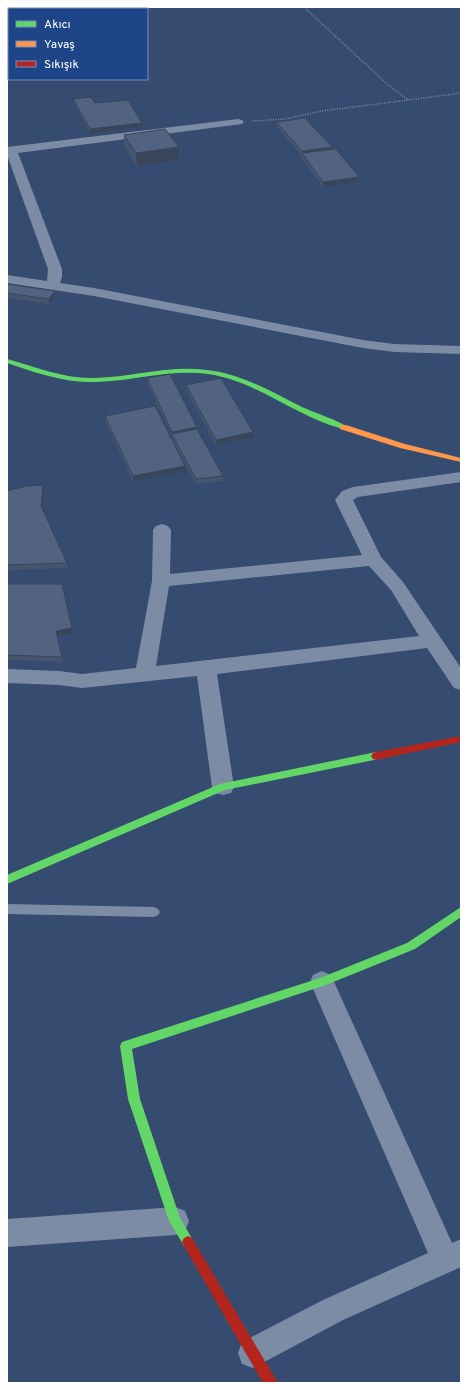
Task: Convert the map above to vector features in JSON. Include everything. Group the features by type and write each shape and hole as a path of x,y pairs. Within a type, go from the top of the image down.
{"street":[{"path":"52,286 55,277 55,269 9,151 238,122"},
{"path":"7,279 94,292 363,344 394,348 461,350"},
{"path":"7,361 55,376 74,379 96,380 186,370 207,371 222,374 236,378 310,414 340,426 413,450 461,460"},
{"path":"461,477 360,491 345,497 345,504 373,560 397,586 461,683"},
{"path":"145,675 161,581 162,530"},
{"path":"161,581 373,560"},
{"path":"7,676 59,678 82,681 432,641"},
{"path":"206,668 223,787"},
{"path":"7,880 223,787 461,739"},
{"path":"271,1383 175,1221 134,1099 126,1046 322,982 411,946 461,911"},
{"path":"253,1353 332,1310 453,1257 322,982"},
{"path":"7,1233 175,1221"}],"lane":[{"path":"7,909 154,912"}],"path":[{"path":"304,7 387,84 408,100"},
{"path":"238,122 285,119 322,111 461,93"}],"building":[{"path":"91,97 95,103 128,100 142,123 90,129 73,99"},
{"path":"305,118 332,147 302,151 276,122"},
{"path":"165,129 179,147 136,153 124,135"},
{"path":"336,149 359,177 323,182 302,153"},
{"path":"7,284 55,291 49,299 7,293"},
{"path":"170,374 197,427 172,432 147,378"},
{"path":"221,378 253,432 216,440 186,385"},
{"path":"155,406 185,466 133,476 105,416"},
{"path":"197,429 223,476 196,479 172,434"},
{"path":"43,485 41,506 67,563 7,565 7,491 26,486"},
{"path":"7,584 62,584 72,628 56,631 62,657 7,655"}],"traffic: fast":[{"path":"7,361 51,375 84,380 110,379 180,371 220,374 243,381 309,413 343,427"},
{"path":"7,880 223,787 376,756"},
{"path":"188,1242 175,1221 134,1099 126,1046 322,982 411,946 461,911"}],"traffic: slow":[{"path":"343,427 403,446 461,460"}],"traffic: jam":[{"path":"376,756 461,739"},
{"path":"188,1242 271,1383"}]}
